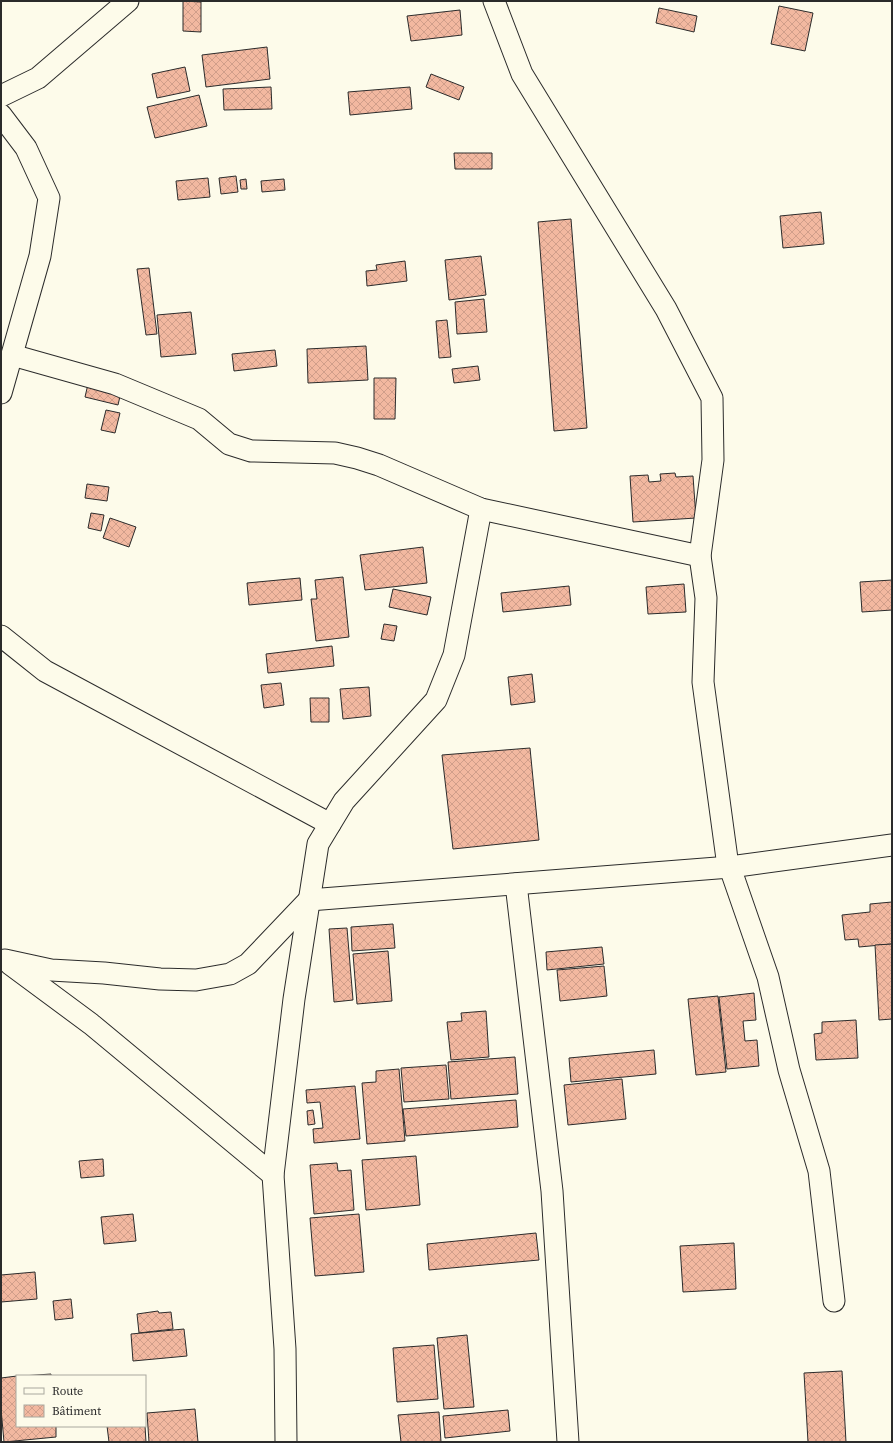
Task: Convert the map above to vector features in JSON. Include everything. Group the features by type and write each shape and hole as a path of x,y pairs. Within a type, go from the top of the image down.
{"street":[{"path":"1,96 38,78 128,1"},
{"path":"494,1 522,74 666,309 712,398 713,460 700,556 706,598 703,682 727,859 768,977 789,1070 819,1170 834,1301"},
{"path":"1,116 26,148 49,198 40,256 1,393"},
{"path":"12,355 115,384 199,419 229,444 251,450 334,453 357,458 379,465 481,509 700,556"},
{"path":"286,1442 285,1349 273,1176 294,999 318,844 344,801 436,700 454,656 481,509"},
{"path":"1,636 45,671 330,824"},
{"path":"3,960 51,970 104,973 160,979 196,980 230,974 248,964 309,900 730,868 892,845"},
{"path":"516,884 552,1191 568,1442"},
{"path":"3,960 91,1024 273,1176"}],"building":[{"path":"183,1 201,2 201,32 183,31"},
{"path":"779,6 813,13 805,51 771,44"},
{"path":"659,8 697,16 694,32 656,23"},
{"path":"460,10 462,35 411,41 407,16"},
{"path":"267,47 270,79 206,87 202,55"},
{"path":"185,67 190,91 157,98 152,74"},
{"path":"431,74 464,87 459,100 426,87"},
{"path":"271,87 272,109 224,110 223,89"},
{"path":"410,87 412,109 350,115 348,92"},
{"path":"199,95 207,126 155,138 147,107"},
{"path":"454,153 492,153 492,169 455,169"},
{"path":"236,176 238,192 221,194 219,178"},
{"path":"208,178 210,197 178,200 176,181"},
{"path":"246,179 247,189 241,189 240,180"},
{"path":"284,179 285,190 262,192 261,181"},
{"path":"821,212 824,244 783,248 780,216"},
{"path":"571,219 587,428 554,431 538,222"},
{"path":"481,256 486,295 449,300 445,260"},
{"path":"405,261 407,281 367,286 366,271 377,270 376,265"},
{"path":"149,268 157,334 146,335 137,269"},
{"path":"484,299 487,332 457,334 455,302"},
{"path":"191,312 196,354 161,357 157,315"},
{"path":"447,320 451,357 439,358 436,321"},
{"path":"366,346 368,380 308,383 307,349"},
{"path":"275,350 277,366 234,371 232,354"},
{"path":"478,366 480,380 454,383 452,369"},
{"path":"374,378 396,378 395,419 374,419"},
{"path":"88,384 121,392 118,405 85,397"},
{"path":"106,410 120,413 115,433 101,430"},
{"path":"675,473 676,477 693,476 696,518 633,522 630,476 648,475 649,482 661,481 660,474"},
{"path":"87,484 109,487 107,501 85,498"},
{"path":"91,513 104,515 101,531 88,528"},
{"path":"110,518 136,527 129,547 103,538"},
{"path":"423,547 427,583 365,590 360,555"},
{"path":"343,577 349,637 316,641 311,599 317,599 315,580"},
{"path":"300,578 302,600 249,605 247,583"},
{"path":"892,580 892,610 862,612 860,582"},
{"path":"684,584 686,612 648,614 646,587"},
{"path":"569,586 571,605 503,612 501,593"},
{"path":"393,589 431,597 427,615 389,607"},
{"path":"384,624 397,626 394,641 381,639"},
{"path":"332,646 334,666 268,673 266,654"},
{"path":"532,674 535,702 511,705 508,677"},
{"path":"281,683 284,705 264,708 261,685"},
{"path":"369,687 371,716 343,719 340,689"},
{"path":"310,698 329,698 329,722 311,722"},
{"path":"530,748 539,840 453,849 442,755"},
{"path":"892,902 892,944 859,947 858,939 845,940 842,915 870,912 870,904"},
{"path":"393,924 395,948 352,951 351,927"},
{"path":"347,928 353,1000 334,1002 329,929"},
{"path":"892,944 892,1019 879,1020 875,945"},
{"path":"602,947 604,964 547,970 546,952"},
{"path":"388,951 392,1001 357,1004 353,954"},
{"path":"604,966 607,996 560,1001 557,970"},
{"path":"754,993 756,1020 743,1021 745,1041 757,1040 759,1066 727,1069 719,997"},
{"path":"718,996 726,1072 696,1075 688,999"},
{"path":"486,1011 489,1057 451,1060 447,1022 462,1021 461,1013"},
{"path":"856,1020 858,1058 816,1060 814,1034 822,1033 822,1022"},
{"path":"654,1050 656,1074 571,1082 569,1058"},
{"path":"515,1057 518,1094 451,1099 448,1062"},
{"path":"446,1065 449,1099 404,1102 401,1068"},
{"path":"399,1069 405,1141 367,1144 362,1083 376,1082 376,1071"},
{"path":"622,1079 626,1119 568,1125 564,1085"},
{"path":"355,1086 360,1139 314,1143 313,1129 323,1128 320,1102 307,1103 306,1090"},
{"path":"516,1100 518,1127 406,1136 403,1109"},
{"path":"313,1110 315,1124 308,1125 307,1111"},
{"path":"416,1156 420,1205 366,1210 362,1160"},
{"path":"103,1159 104,1176 81,1178 79,1161"},
{"path":"337,1163 338,1171 351,1170 354,1210 314,1214 310,1165"},
{"path":"133,1214 136,1241 104,1244 101,1217"},
{"path":"359,1214 364,1272 315,1276 310,1218"},
{"path":"536,1233 539,1260 429,1270 427,1244"},
{"path":"734,1243 736,1289 683,1292 680,1246"},
{"path":"35,1272 37,1299 1,1302 1,1275"},
{"path":"71,1299 73,1318 55,1320 53,1301"},
{"path":"158,1311 159,1313 171,1312 173,1329 139,1333 137,1314"},
{"path":"184,1329 187,1356 133,1361 131,1334"},
{"path":"467,1335 474,1407 444,1409 437,1338"},
{"path":"434,1345 438,1399 397,1402 393,1348"},
{"path":"842,1371 846,1442 808,1442 804,1373"},
{"path":"16,1376 16,1427 56,1427 56,1437 4,1442 1,1409 1,1378"},
{"path":"195,1409 198,1442 149,1442 147,1413"},
{"path":"508,1410 510,1431 445,1438 443,1416"},
{"path":"439,1412 441,1442 401,1442 398,1415"},
{"path":"107,1427 145,1427 146,1442 109,1442"}]}
